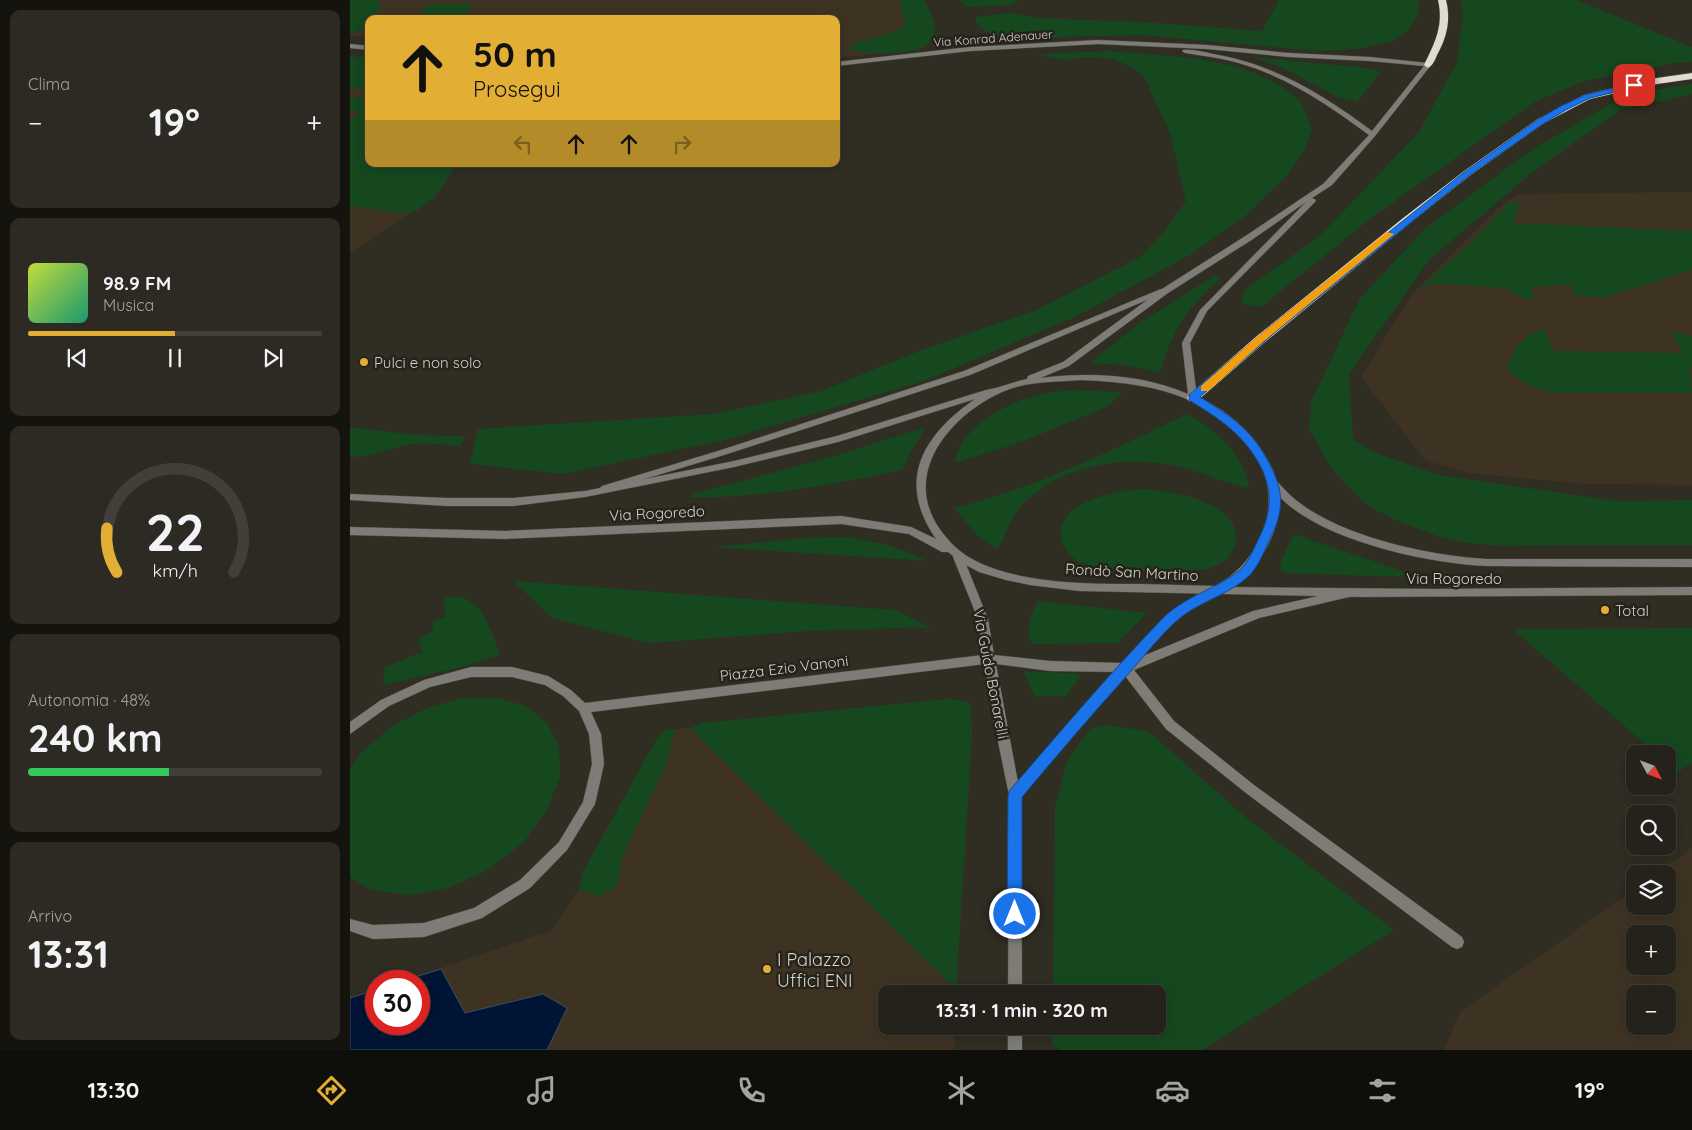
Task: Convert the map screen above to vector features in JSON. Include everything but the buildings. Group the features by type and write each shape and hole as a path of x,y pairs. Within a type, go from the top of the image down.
{"highway":[{"path":"1428,65 1444,35 1446,11 1442,0"},
{"path":"1193,398 1261,339 1406,221 1466,174 1541,121 1587,97 1650,82 1692,76"}],"street":[{"name":"Via Konrad Adenauer","path":"840,64 970,49 1098,42 1207,47 1428,65"},
{"name":"Via Konrad Adenauer","path":"1152,45 1245,62 1274,73 1330,102 1373,135"},
{"path":"350,46 365,48"},
{"path":"1193,398 1186,343 1204,310 1329,183 1373,135 1428,65"},
{"path":"350,498 447,502 513,502 585,494 734,464 829,441 1005,388 1066,364 1165,291 1250,238 1329,183"},
{"path":"585,494 721,453 967,373 1165,291"},
{"name":"Rondò San Martino","path":"1090,378 1131,381 1172,390 1193,398 1228,420 1251,441 1263,459 1272,480 1276,505 1264,541 1246,571 1231,583 1217,590 1052,583 1008,577 981,569 958,557 941,540 930,522 923,505 920,485 921,472 926,458 935,444 952,424 974,406 1005,388 1041,380 1090,378"},
{"name":"Via Rogoredo","path":"1272,480 1294,505 1328,523 1371,540 1434,556 1481,562 1692,563"},
{"name":"Via Rogoredo","path":"350,531 506,535 841,520 910,531 932,541 958,557"},
{"name":"Via Guido Bonarelli","path":"958,557 983,619 1015,795 1015,985"},
{"path":"1015,795 1170,620 1190,604 1217,590"},
{"name":"Via Rogoredo","path":"1217,590 1352,593 1692,591"},
{"path":"1126,668 1257,614 1352,593"},
{"name":"Piazza Ezio Vanoni","path":"582,708 990,659 1050,666 1126,668"},
{"path":"1126,668 1170,725 1250,789 1457,942"},
{"path":"350,729 385,703 428,683 471,672 512,672 548,681 567,693 582,708 595,734 598,764 589,804 564,846 525,884 477,913 424,930 373,932 350,925"},
{"path":"1015,1035 1015,1050"}],"shaded area":[{"path":"350,0 924,0 935,22 933,38 926,47 840,58 840,15 365,15 365,37 350,35"},
{"path":"350,56 365,58 365,167 454,167 434,198 350,253"},
{"path":"1692,192 1692,485 1585,484 1468,473 1425,460 1361,377 1412,294 1505,202 1521,194"},
{"path":"948,699 970,702 972,733 957,985 878,985 878,1035 955,1035 954,1050 350,1050 350,998 365,993 365,1035 430,1035 430,972 552,930 579,890 583,872 656,740 665,730 690,728 703,723"},
{"path":"1692,848 1692,1050 1444,1050 1460,1012 1626,895 1626,915 1676,915 1676,865 1668,865"}],"green space":[{"path":"350,0 374,0 382,3 377,15 365,15 365,30 350,33"},
{"path":"902,0 924,0 933,18 935,27 934,36 929,43 921,48 897,53 871,53 851,50 849,48 857,42 892,33 905,25 900,2"},
{"path":"960,0 1021,0 1008,5 966,7"},
{"path":"1279,0 1419,0 1418,15 1408,30 1390,42 1357,49 1318,51 1141,35 1012,38 990,33 976,22 976,17 1010,13 1037,18 1142,22 1262,31"},
{"path":"1461,0 1576,0 1692,47 1692,62 1674,63 1585,81 1536,101 1375,215 1261,307 1245,305 1241,300 1245,290 1322,234 1419,132 1457,62 1463,15"},
{"path":"428,4 473,4 465,15 421,15"},
{"path":"1110,51 1208,61 1255,73 1277,84 1297,98 1306,112 1312,129 1304,151 1288,175 1245,216 1190,255 1077,316 924,381 729,439 563,474 470,464 478,429 713,414 821,391 917,352 1036,310 1140,257 1163,233 1186,201 1170,133 1144,77 1128,65 1112,59 1088,57 1065,60 1035,54"},
{"path":"350,56 365,58 365,89 350,87"},
{"path":"1253,57 1368,68 1381,72 1357,102 1338,97 1285,69"},
{"path":"1692,84 1692,94 1621,110 1535,170 1429,260 1349,374 1353,440 1376,453 1439,475 1617,501 1692,500 1692,545 1499,546 1468,543 1440,537 1398,521 1376,510 1360,499 1332,469 1309,429 1311,402 1360,298 1426,228 1530,151 1610,104 1642,92"},
{"path":"350,97 365,98 365,167 454,167 434,198 416,211 402,213 350,206 350,120 360,112 350,110"},
{"path":"1520,202 1513,223 1692,231 1692,270 1602,298 1575,295 1571,285 1531,287 1534,299 1525,299 1505,288 1432,284 1419,289 1477,237 1507,204"},
{"path":"1216,275 1221,278 1200,297 1176,331 1161,371 1157,372 1125,365 1090,363 1139,323"},
{"path":"1544,329 1553,351 1682,353 1671,330 1692,337 1692,367 1690,367 1692,393 1553,393 1540,390 1517,378 1507,368 1520,343 1530,335"},
{"path":"1073,390 1122,392 1111,404 1100,410 1021,442 955,463 958,451 965,439 974,429 997,412 1034,396"},
{"path":"1187,414 1217,434 1226,443 1241,463 1249,486 1247,488 1185,468 1165,464 1125,462 1085,468 1048,484 1026,501 1018,509 996,549 978,536 954,508 984,500 1044,479 1102,455"},
{"path":"350,427 413,435 465,436 460,446 430,443 412,444 366,456 350,457"},
{"path":"922,428 924,430 902,470 850,481 772,493 692,498 692,494 828,458"},
{"path":"1144,489 1188,497 1219,509 1229,519 1235,531 1235,545 1231,554 1221,563 1207,569 1162,571 1124,570 1092,566 1078,561 1068,553 1061,538 1062,525 1068,515 1078,506 1105,495"},
{"path":"1293,534 1403,571 1404,577 1285,573 1281,571 1281,561"},
{"path":"849,537 888,545 929,561 712,547 804,538"},
{"path":"513,581 895,610 930,627 809,631 649,643 552,618"},
{"path":"444,596 463,598 480,610 488,624 500,655 458,668 383,685 385,667 422,652 419,639 433,631 433,621 445,617"},
{"path":"1038,601 1147,613 1118,643 1032,644 1029,622"},
{"path":"1692,628 1692,763 1678,772 1676,770 1676,745 1647,745 1512,629"},
{"path":"1023,671 1082,674 1066,696 1035,697"},
{"path":"463,698 497,698 526,706 547,723 559,747 560,777 547,810 524,842 489,869 449,888 408,895 371,890 350,877 350,768 362,752 392,726 427,708"},
{"path":"948,699 970,702 972,733 956,985 951,985 690,728 703,723"},
{"path":"1108,725 1146,731 1153,735 1245,817 1394,930 1202,1050 1061,1050 1052,1044 1052,1035 1166,1035 1166,985 1053,985 1055,809 1066,763 1089,730 1098,726"},
{"path":"675,729 667,762 622,858 617,887 599,896 579,890 583,872 656,740 665,730"}],"water":[{"path":"441,969 465,1013 543,994 567,1008 547,1050 350,1050 350,998 365,993 365,1035 430,1035 430,972"}],"slow traffic":[{"path":"1205,388 1261,339 1390,234"}],"place":[{"name":"Pulci e non solo","path":"364,362"},
{"name":"Total","path":"1605,610"},
{"name":"I Palazzo Uffici ENI","path":"767,969"}],"route":[{"path":"1015,914 1015,795 1081,717 1170,620 1190,604 1231,583 1246,571 1264,541 1274,516 1276,505 1272,480 1257,449 1242,431 1217,412 1193,398 1261,339 1466,174 1541,121 1563,108 1587,97 1634,85"}]}
